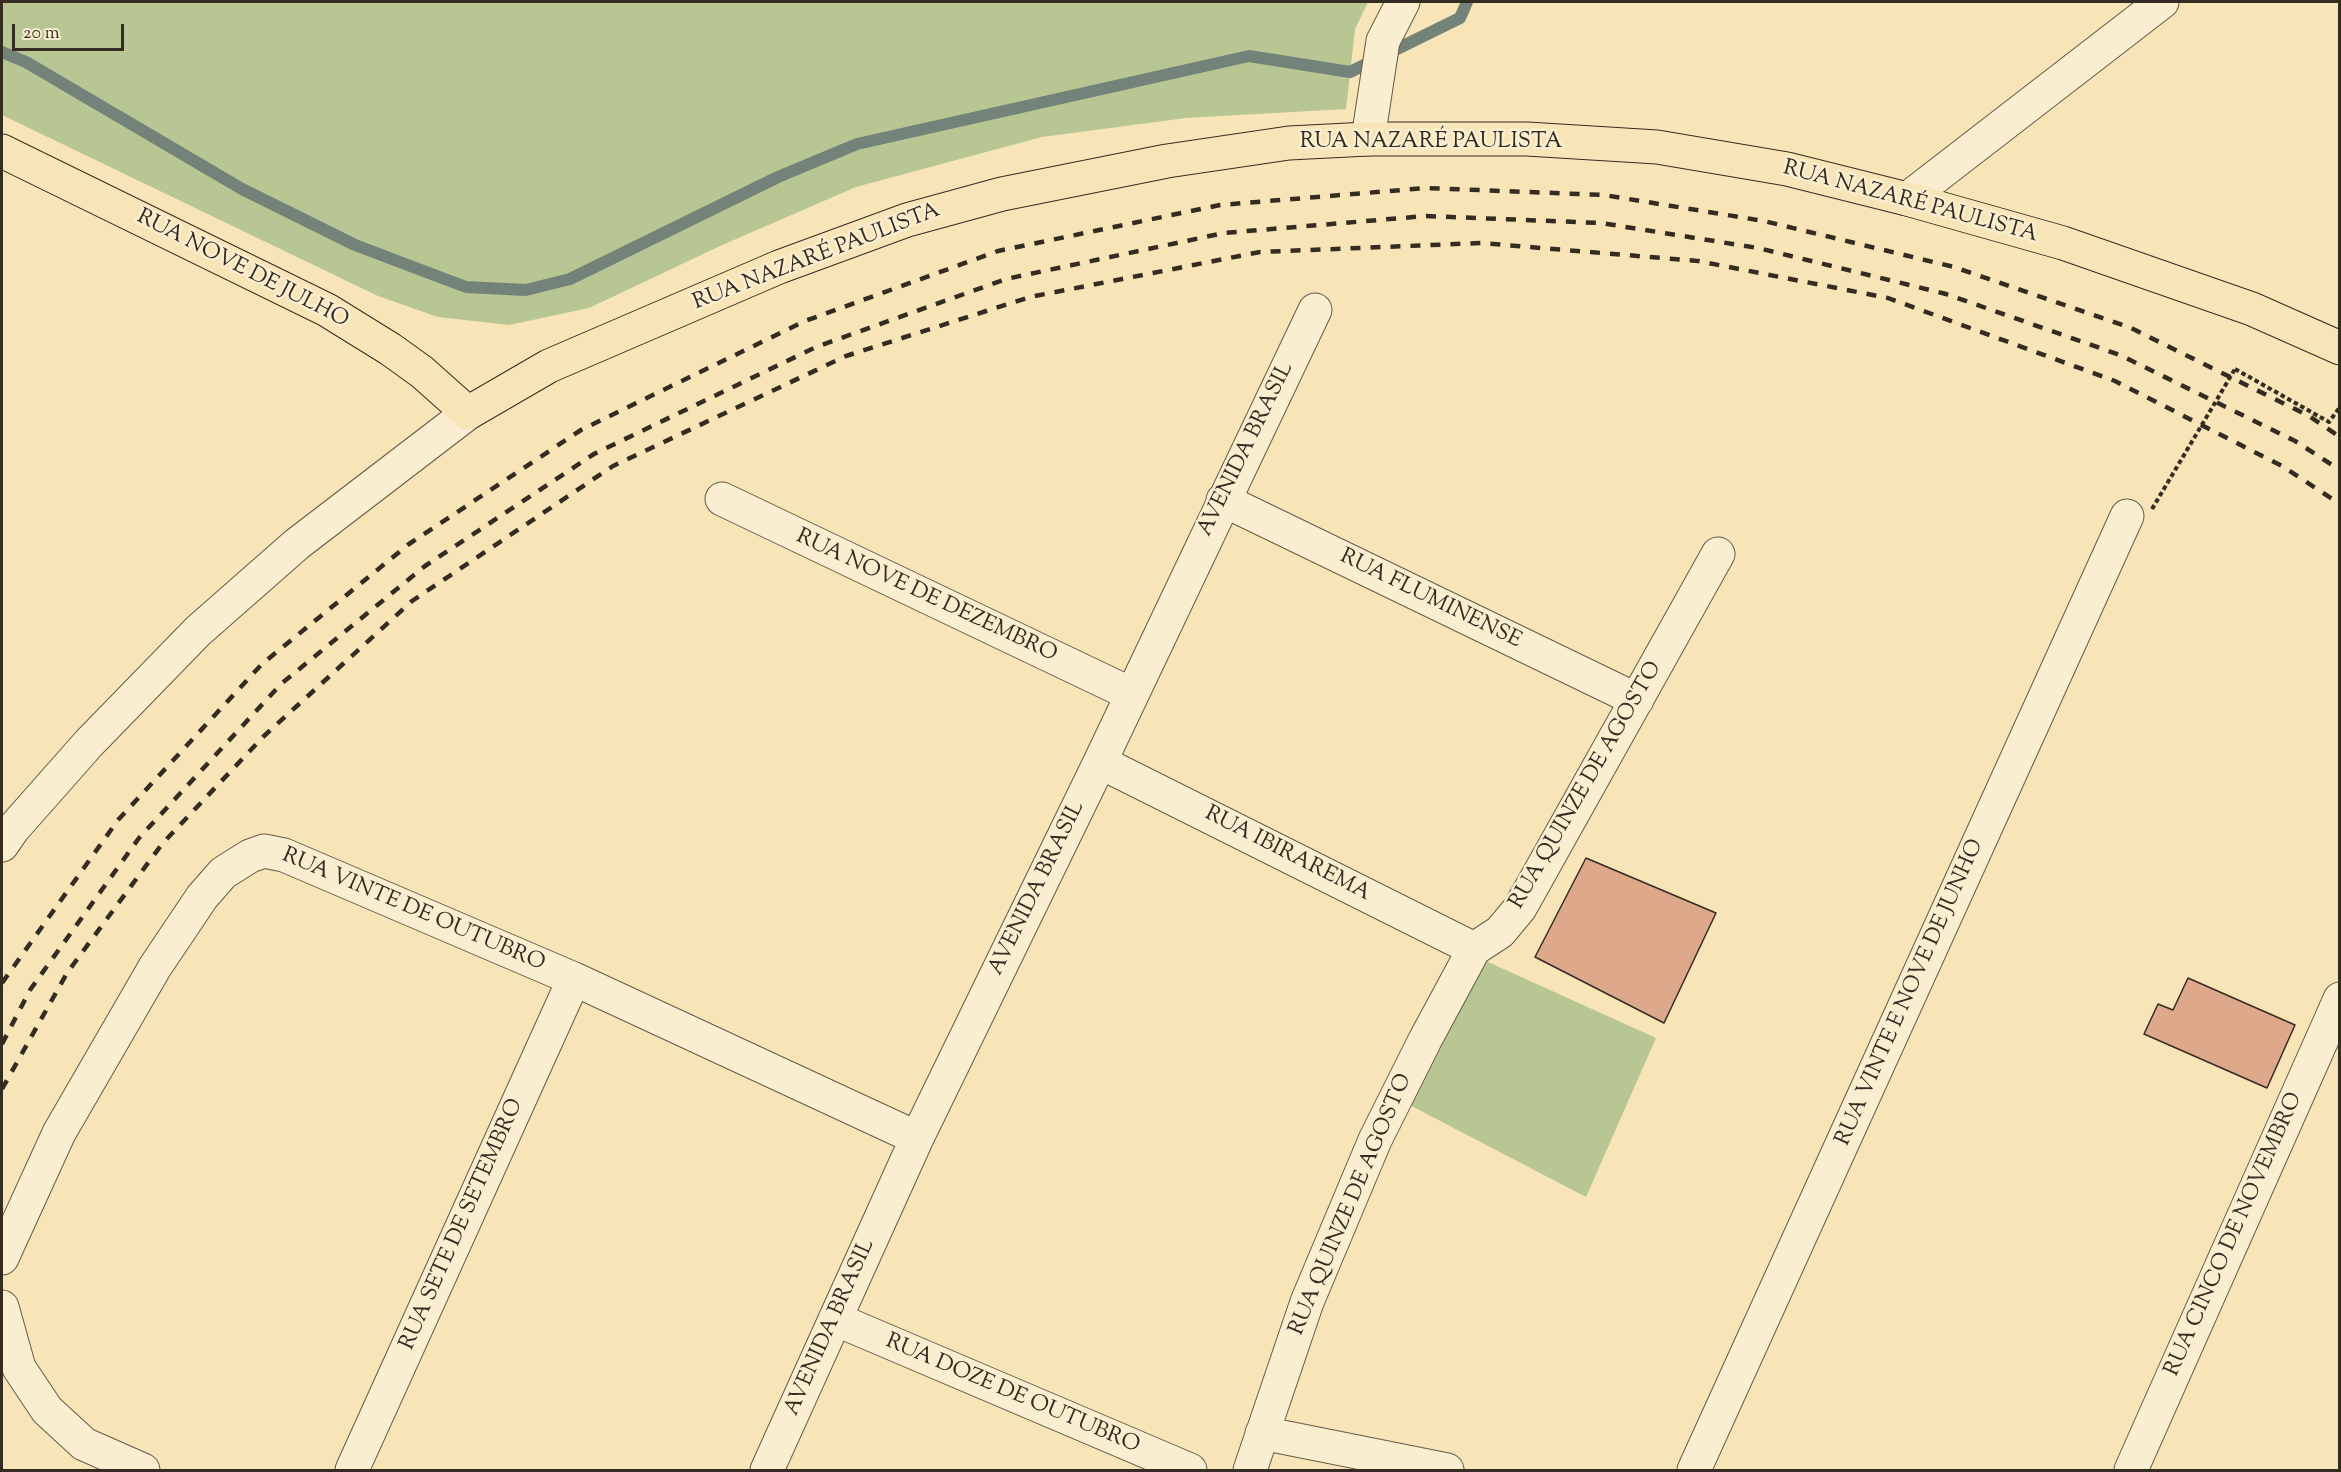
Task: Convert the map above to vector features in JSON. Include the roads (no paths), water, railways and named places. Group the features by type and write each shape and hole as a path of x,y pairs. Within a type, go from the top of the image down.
{"main road":[{"name":"RUA NAZARÉ PAULISTA","path":"468,413 549,366 779,267 908,220 1002,194 1167,161 1289,143 1368,139 1527,139 1657,147 1788,169 1907,199 2074,247 2252,309 2340,348"},
{"name":"RUA NOVE DE JULHO","path":"2,151 327,310 422,372 468,413"}],"street":[{"path":"1368,139 1383,40 1403,2"},
{"path":"1907,199 2162,2"},
{"name":"AVENIDA BRASIL","path":"767,1470 917,1138 1100,762 1315,310"},
{"path":"2,845 13,829 89,743 198,632 297,544 468,413"},
{"name":"RUA NOVE DE DEZEMBRO","path":"722,500 1131,694"},
{"name":"RUA FLUMINENSE","path":"1223,500 1637,700"},
{"name":"RUA VINTE E NOVE DE JUNHO","path":"1694,1470 2140,512"},
{"name":"RUA QUINZE DE AGOSTO","path":"1250,1470 1307,1302 1375,1140 1474,949 1500,932 1520,908 1718,554"},
{"name":"RUA IBIRAREMA","path":"1100,762 1474,949"},
{"name":"RUA VINTE DE OUTUBRO","path":"2,1258 59,1133 156,967 202,897 224,873 250,856 264,851 284,855 574,979 917,1138"},
{"name":"RUA SETE DE SETEMBRO","path":"352,1470 574,979"},
{"name":"RUA CINCO DE NOVEMBRO","path":"2131,1470 2340,999"},
{"path":"2,1307 19,1368 47,1410 84,1444 143,1470"},
{"name":"RUA DOZE DE OUTUBRO","path":"835,1319 1190,1470"},
{"path":"1262,1433 1447,1470"}],"waterway":[{"path":"2,52 26,62 242,189 355,245 466,287 526,290 570,279 778,177 857,144 1249,56 1350,72 1460,18 1467,2"}],"railway":[{"path":"2,983 118,820 262,664 409,544 581,430 805,321 998,251 1220,205 1426,188 1604,195 1764,221 1954,267 2131,328 2309,416 2340,437"},
{"path":"2,1044 30,990 139,838 281,684 425,566 594,454 816,347 1006,279 1224,233 1426,216 1601,223 1758,248 1946,294 2120,355 2295,441 2340,470"},
{"path":"2,1089 67,973 162,844 264,736 412,601 613,466 846,356 1030,297 1260,252 1481,243 1698,261 1888,298 2115,381 2282,466 2340,504"}]}
